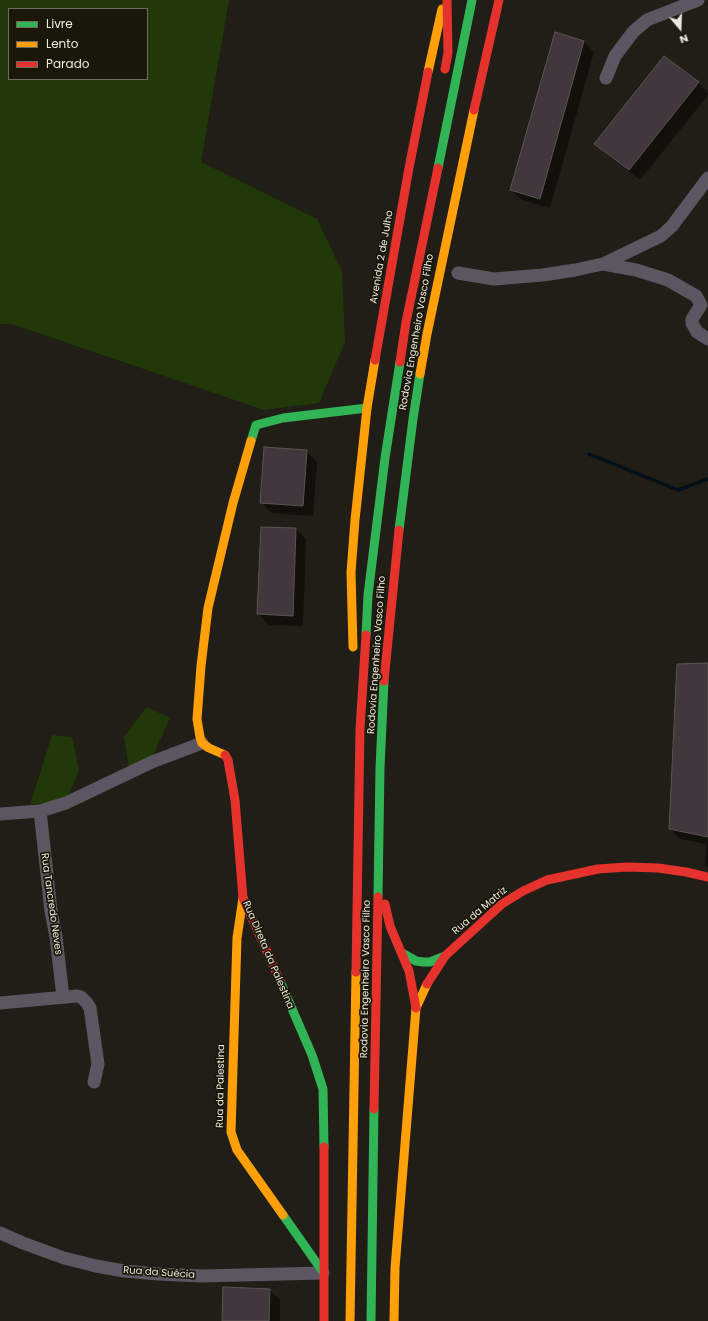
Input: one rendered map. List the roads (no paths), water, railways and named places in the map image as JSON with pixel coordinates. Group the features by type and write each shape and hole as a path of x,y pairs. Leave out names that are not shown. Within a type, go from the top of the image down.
{"main road":[{"name":"Avenida 2 de Julho","path":"353,654 351,572 367,408 410,160 444,0"},
{"path":"444,76 448,53 448,0"},
{"name":"Rodovia Engenheiro Vasco Filho","path":"350,1321 360,729 368,595 385,458 406,322 472,0"},
{"name":"Rodovia Engenheiro Vasco Filho","path":"371,1321 380,791 384,685 396,554 413,419 426,334 462,163 499,0"},
{"path":"422,199 422,242"},
{"path":"202,743 197,719 200,666 208,608 233,503 256,425 282,418 367,408"},
{"path":"355,669 360,729"},
{"name":"Rua Direta da Palestina","path":"202,743 225,755 228,760 235,800 243,898 312,1055 323,1090 324,1321"},
{"path":"380,791 385,815 385,900 390,926 410,976 416,1008 395,1268 394,1321"},
{"name":"Rua da Matriz","path":"416,1008 428,982 445,956 502,904 523,891 547,880 598,869 627,867 658,868 708,877"},
{"name":"Rua da Palestina","path":"243,898 237,938 231,1132 237,1150 323,1272"},
{"path":"402,953 416,961 423,962 430,962 445,956"}],"street":[{"path":"606,78 615,56 633,32 647,20 698,0"},
{"path":"458,273 494,279 543,275 602,264 661,236 672,226 708,178"},
{"path":"602,264 636,270 668,280 696,296 704,305 692,319 692,323 697,332 708,339"},
{"path":"0,814 40,811 66,803 152,762 202,743"},
{"name":"Rua Tancredo Neves","path":"40,811 63,997"},
{"path":"0,1004 63,997 81,997 90,1008 98,1064 94,1082"},
{"name":"Rua da Suécia","path":"0,1233 64,1258 124,1271 201,1276 323,1272"}],"waterway":[{"path":"589,454 678,490 708,479"}]}
